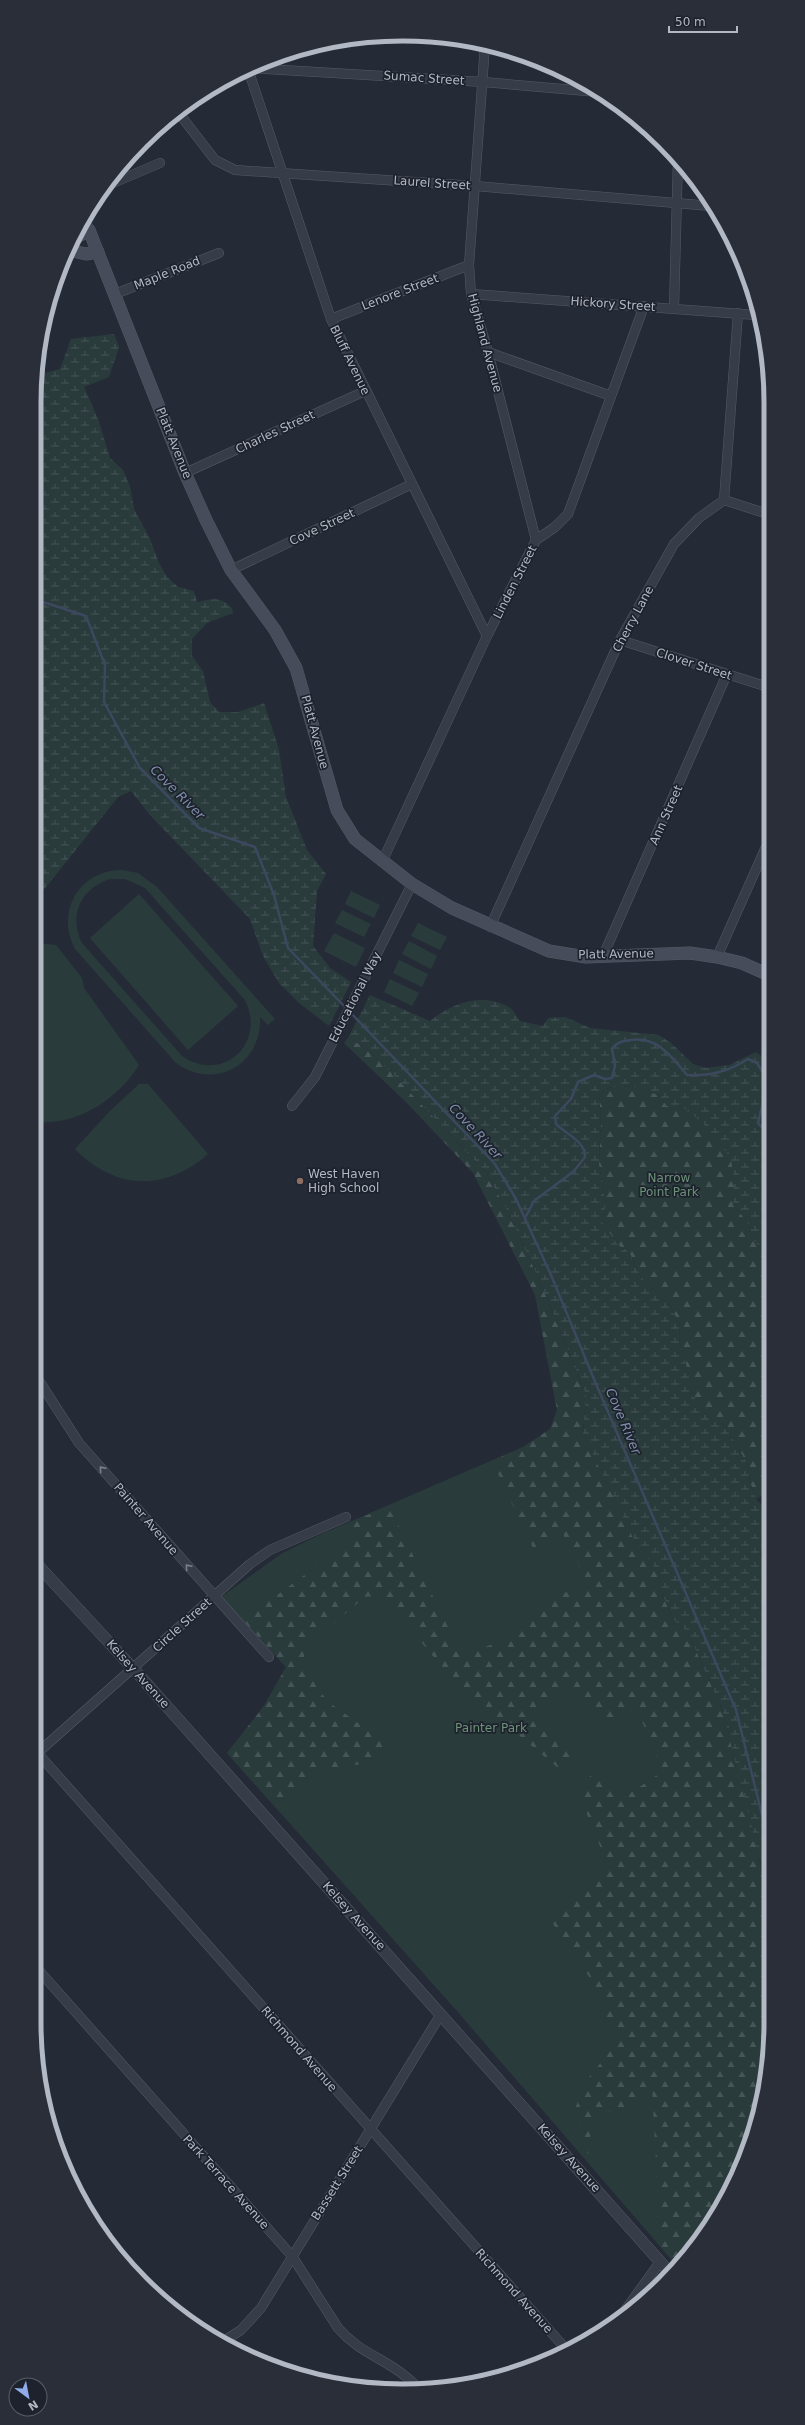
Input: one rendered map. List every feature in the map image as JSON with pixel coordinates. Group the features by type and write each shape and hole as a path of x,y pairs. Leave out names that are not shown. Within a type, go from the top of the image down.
{"main road":[{"name":"Platt Avenue","path":"87,225 185,473 232,570 275,630 294,664 302,684 337,810 355,840 412,884 452,908 490,927 549,951 586,957 683,953 717,956 742,963 764,973"},
{"path":"74,251 86,254 98,252"}],"street":[{"name":"Highland Avenue","path":"485,51 469,265 471,294 488,352 536,540"},
{"name":"Sumac Street","path":"264,69 483,82 586,91"},
{"name":"Bluff Avenue","path":"250,75 331,319 365,391 487,636"},
{"name":"Laurel Street","path":"181,116 215,160 235,170 475,186 705,206"},
{"path":"116,182 160,164"},
{"path":"674,308 678,169"},
{"name":"Maple Road","path":"115,294 219,253"},
{"name":"Lenore Street","path":"331,319 469,265"},
{"name":"Hickory Street","path":"471,294 753,315"},
{"name":"Linden Street","path":"382,862 487,636 536,540 555,527 568,514 644,306"},
{"path":"738,314 724,500 764,513"},
{"path":"488,352 611,396"},
{"name":"Charles Street","path":"185,473 365,391"},
{"name":"Cove Street","path":"232,570 412,484"},
{"name":"Cherry Lane","path":"490,927 620,640 674,544 699,518 724,500"},
{"name":"Clover Street","path":"620,640 764,686"},
{"name":"Ann Street","path":"603,956 727,674"},
{"path":"717,956 764,851"},
{"name":"Educational Way","path":"292,1106 315,1077 412,884"},
{"name":"Painter Avenue","path":"41,1384 79,1443 269,1657"},
{"name":"Circle Street","path":"41,1748 134,1669 250,1564 270,1550 346,1517"},
{"name":"Kelsey Avenue","path":"41,1569 134,1669 666,2269"},
{"name":"Richmond Avenue","path":"41,1760 563,2346"},
{"name":"Park Terrace Avenue","path":"41,1973 292,2256 338,2328 347,2339 358,2348 397,2370 413,2384"},
{"name":"Bassett Street","path":"227,2339 241,2330 261,2308 441,2014"},
{"path":"630,2303 660,2262"}],"green space":[{"path":"114,334 119,347 109,377 84,387 98,419 110,458 123,470 130,486 134,509 150,539 159,563 167,577 178,587 194,591 197,602 216,599 228,604 232,608 233,613 207,623 192,639 192,656 203,671 210,702 219,712 238,712 264,703 279,750 286,797 307,850 326,874 317,891 313,946 330,968 351,982 329,1026 299,1003 279,983 263,956 250,919 150,815 131,791 118,797 41,893 42,379 42,374 60,369 71,339"},
{"path":"122,870 138,873 157,887 275,1019 268,1025 260,1017 259,1034 253,1048 245,1060 233,1068 220,1073 206,1074 191,1071 176,1063 75,949 70,935 68,921 70,907 75,895 83,885 94,877 107,872","holes":["110,879 125,879 145,888 245,1000 250,1016 250,1031 245,1044 237,1055 225,1062 212,1065 197,1063 182,1056 82,943 76,923 77,913 85,896 91,889 100,883"]},
{"path":"351,891 380,905 374,918 345,904"},
{"path":"139,894 238,1006 188,1050 90,938"},
{"path":"342,910 371,924 364,937 335,923"},
{"path":"418,923 447,937 440,950 411,936"},
{"path":"334,933 365,948 356,967 324,951"},
{"path":"409,941 437,956 431,969 402,954"},
{"path":"41,943 56,945 82,978 84,988 139,1065 130,1078 119,1089 94,1108 65,1120 41,1122"},
{"path":"399,960 428,974 422,987 393,973"},
{"path":"390,979 419,993 412,1006 384,992"},
{"path":"370,995 430,1021 448,1009 458,1005 478,1000 488,1000 509,1007 520,1021 543,1026 548,1018 565,1017 590,1028 659,1035 671,1043 693,1064 706,1068 729,1065 756,1052 764,1059 764,1254 754,1240 747,1221 733,1205 734,1183 731,1158 702,1122 681,1106 667,1106 659,1095 632,1086 611,1087 604,1090 599,1099 601,1117 599,1165 606,1204 602,1222 618,1245 629,1252 641,1277 672,1309 680,1326 679,1339 691,1383 691,1392 711,1421 724,1424 748,1465 750,1482 756,1499 764,1508 764,1550 761,1553 764,1571 764,1877 723,1712 688,1632 674,1620 662,1594 660,1575 632,1536 583,1434 586,1394 539,1279 505,1206 485,1171 381,1062 364,1047 348,1038"},
{"path":"348,1038 364,1047 381,1062 485,1171 505,1206 539,1279 586,1394 583,1434 632,1535 660,1575 662,1595 674,1620 688,1632 723,1712 753,1827 764,1880 764,2022 761,2070 752,2116 745,2139 727,2182 703,2223 673,2262 657,2243 657,2180 652,2088 637,2089 633,2111 593,2113 588,2155 575,2109 585,2082 616,2044 594,1984 551,1921 607,1863 577,1790 591,1775 626,1796 663,1771 637,1709 605,1725 567,1682 534,1716 574,1756 563,1772 500,1720 440,1664 388,1603 378,1598 365,1597 306,1646 303,1661 321,1693 330,1703 390,1746 380,1761 318,1771 276,1808 227,1753 264,1706 286,1667 243,1620 356,1537 350,1522 389,1506 462,1656 508,1638 553,1597 589,1584 563,1534 533,1548 492,1461 523,1447 550,1429 557,1410 535,1295 473,1173 408,1104 344,1043"},
{"path":"139,1084 148,1084 208,1154 192,1166 175,1175 158,1180 140,1181 123,1179 107,1172 90,1163 75,1149 109,1112"},
{"name":"Narrow Point Park","path":"633,1086 659,1095 667,1106 680,1106 709,1129 729,1152 732,1158 734,1169 733,1205 747,1221 754,1240 764,1254 764,1494 756,1499 750,1482 748,1465 724,1424 711,1421 691,1392 691,1383 679,1339 680,1326 672,1309 641,1277 629,1252 618,1245 602,1222 606,1204 599,1165 601,1117 599,1099 604,1090 611,1087"},
{"name":"Painter Park","path":"523,1447 632,1536 660,1575 662,1595 764,1885 763,2046 761,2070 752,2116 736,2161 716,2203 689,2243 673,2262 457,2011 227,1753 264,1706 286,1667 221,1597 281,1554 317,1536"}],"waterway":[{"name":"Cove River","path":"41,601 86,616 105,665 104,702 140,768 199,828 255,847 274,895 288,948 346,1008"},
{"name":"Cove River","path":"350,1012 495,1164 516,1199 551,1275 596,1384 736,1710 764,1823"},
{"path":"525,1218 534,1201 574,1171 585,1157 584,1151 579,1142 556,1124 555,1116 571,1099 578,1082 594,1075 605,1079 612,1078 615,1066 612,1049 618,1043 631,1040 640,1040 656,1044 663,1049 687,1075 703,1075 719,1072 748,1059 757,1063 764,1074"},
{"path":"764,1100 758,1123 764,1130"}],"place":[{"name":"West Haven High School","path":"300,1181"}]}
